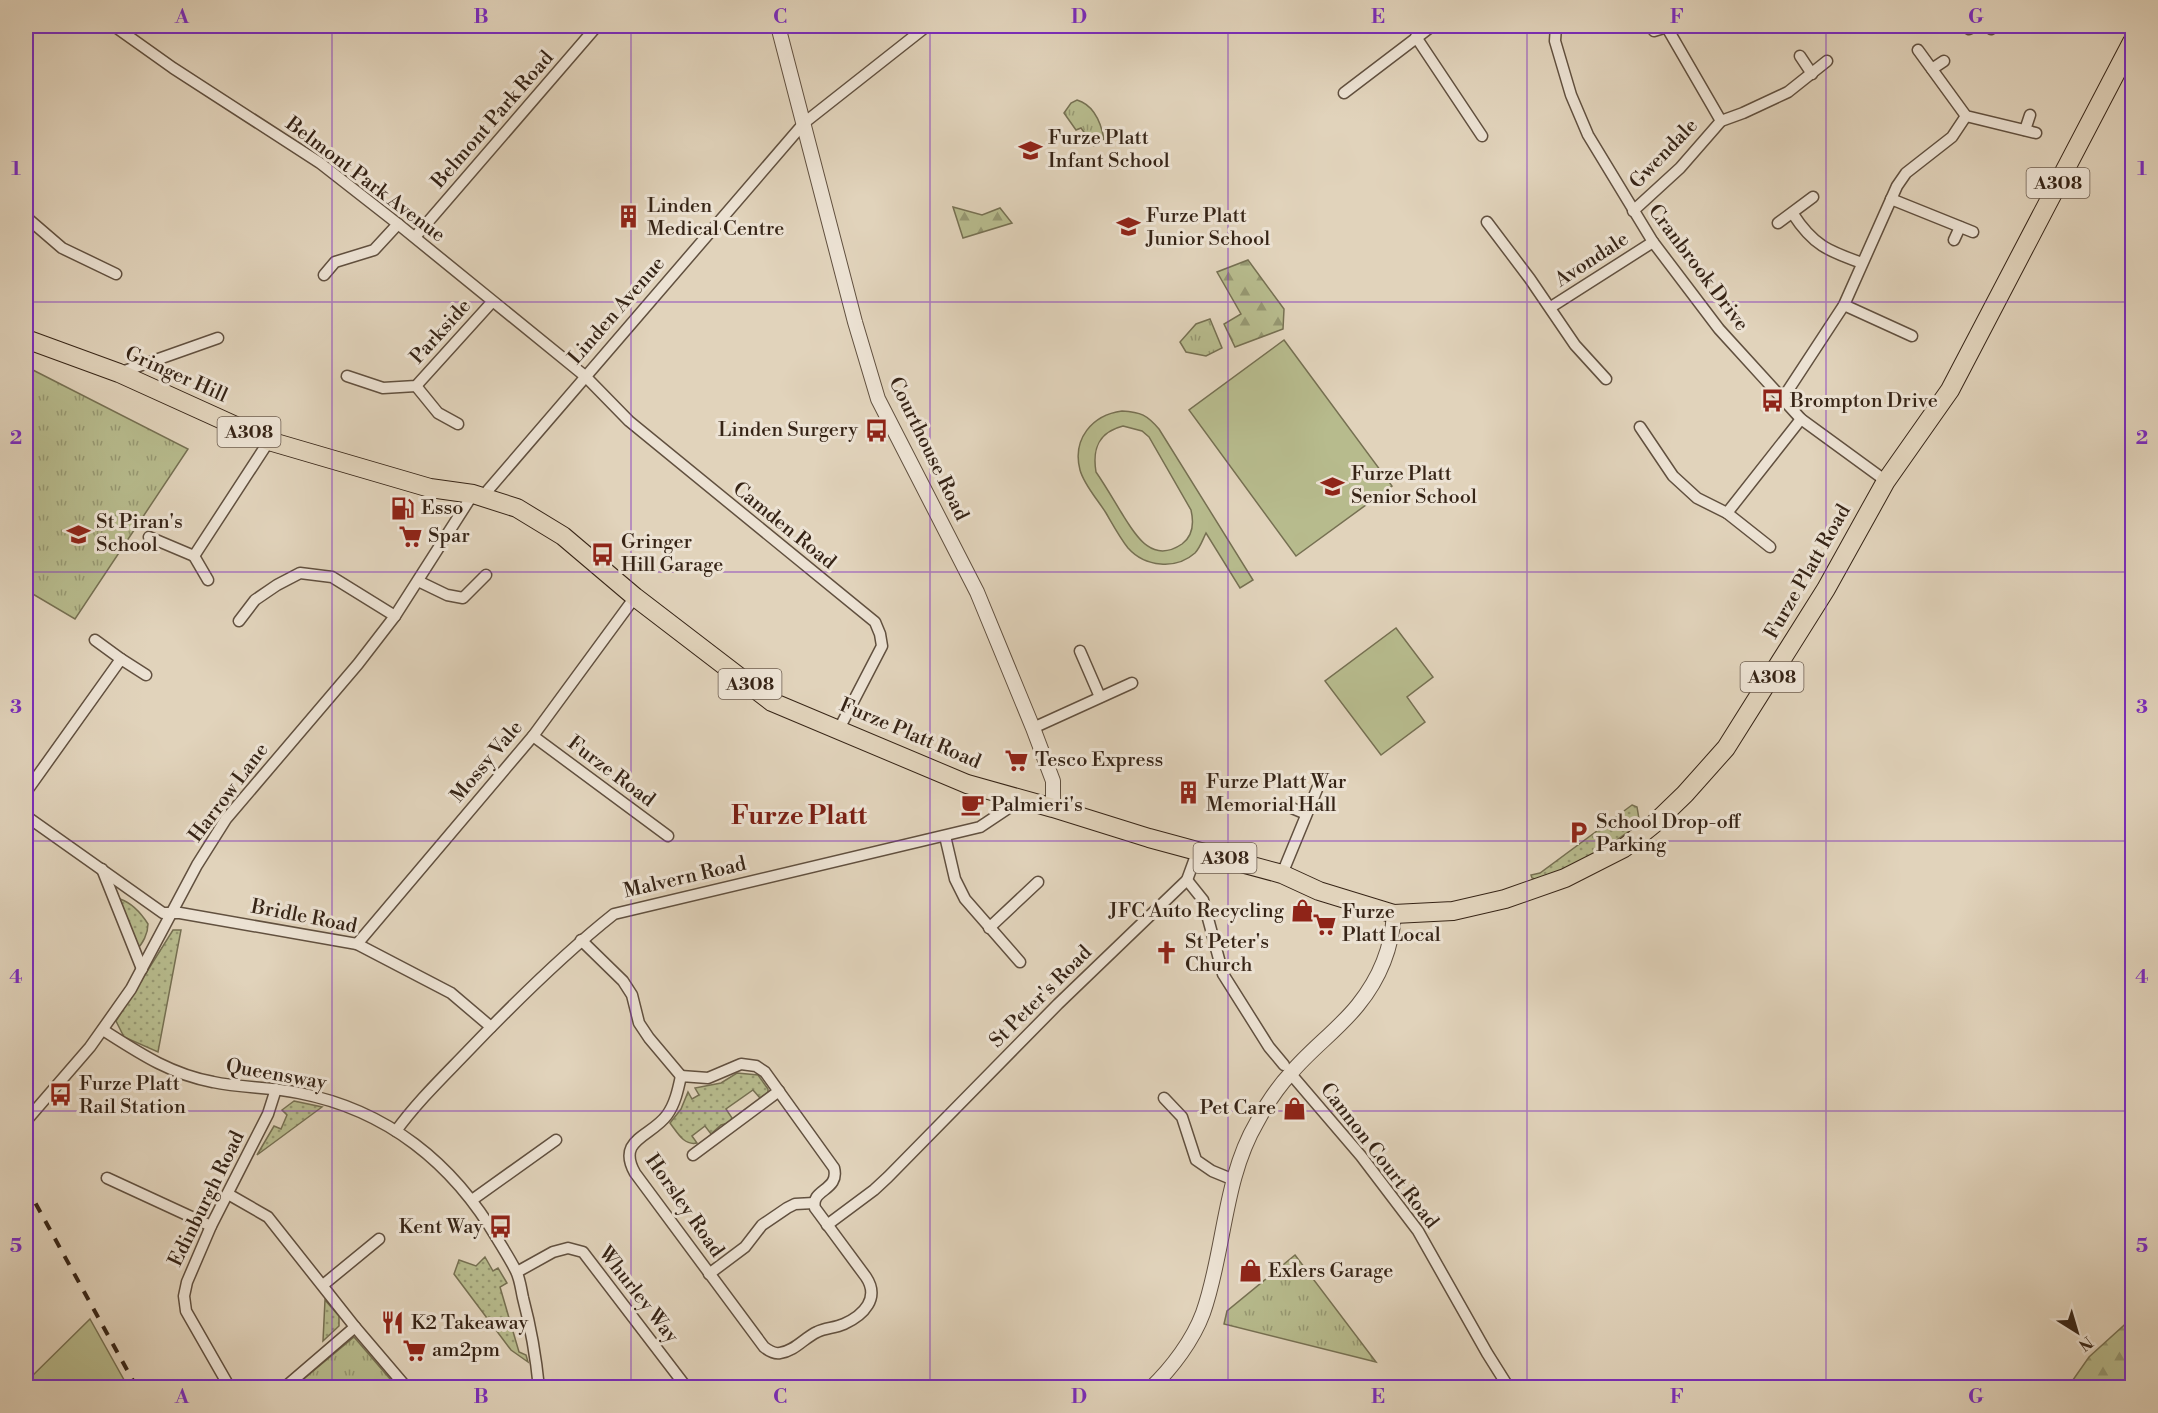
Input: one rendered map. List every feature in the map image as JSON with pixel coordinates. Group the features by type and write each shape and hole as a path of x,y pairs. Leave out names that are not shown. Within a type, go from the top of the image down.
{"main road":[{"name":"Furze Platt Road","path":"478,495 517,508 563,536 635,597 772,702 967,784 1149,838 1282,874 1319,891 1394,914 1454,911 1524,893 1565,878 1624,848 1655,823 1685,794 1726,748 1826,589 1886,481 1950,390 2133,42"},
{"name":"Gringer Hill","path":"26,339 119,373 269,441 430,488 478,495"}],"street":[{"name":"Belmont Park Avenue","path":"114,26 173,68 320,163 416,237 492,302 585,376"},
{"name":"Belmont Park Road","path":"416,237 597,26"},
{"name":"Courthouse Road","path":"778,26 855,322 878,399 976,592 1053,781 1053,808"},
{"name":"Linden Avenue","path":"478,495 585,376 804,123 927,26"},
{"path":"1344,93 1432,26"},
{"name":"Cranbrook Drive","path":"1556,26 1555,41 1571,95 1588,135 1653,242 1707,315 1801,419 1886,481"},
{"name":"Gwendale","path":"1654,32 1667,26 1720,121"},
{"path":"1416,37 1482,136"},
{"path":"1918,50 1966,116 2036,133"},
{"path":"1800,56 1812,74"},
{"name":"Gwendale","path":"1633,211 1680,168 1720,121 1788,92 1827,61"},
{"path":"1932,69 1944,61"},
{"path":"2025,130 2030,115"},
{"path":"1783,398 1844,305 1891,200 1906,173 1952,137 1966,116"},
{"path":"1778,223 1813,197"},
{"path":"1891,200 1973,231"},
{"path":"1793,214 1805,233 1829,251 1862,263"},
{"path":"26,217 62,248 103,273 116,274"},
{"name":"Avondale","path":"1487,222 1551,307 1575,345 1606,379"},
{"path":"324,275 335,262 374,250 398,224"},
{"path":"1954,240 1960,228"},
{"name":"Avondale","path":"1551,307 1653,242"},
{"name":"Parkside","path":"347,376 383,388 416,386 492,302"},
{"path":"1844,305 1912,336"},
{"path":"1892,327 1899,316"},
{"path":"119,373 218,338"},
{"name":"Camden Road","path":"585,376 629,421 874,622 880,634 882,646 839,729"},
{"name":"Parkside","path":"416,386 438,413 458,424"},
{"path":"1727,513 1801,419"},
{"path":"1640,427 1673,476 1697,498 1727,513 1770,547"},
{"path":"194,556 269,441"},
{"name":"Harrow Lane","path":"26,1121 103,1030 131,989 198,865 226,819 358,664 395,616 478,495"},
{"path":"149,537 194,556 208,580"},
{"path":"239,621 255,600 300,573 332,577 395,616"},
{"path":"418,581 447,595 463,598 486,575"},
{"name":"Mossy Vale","path":"357,944 533,736 635,597"},
{"path":"95,640 146,675"},
{"path":"1080,651 1100,697"},
{"path":"26,792 121,659"},
{"path":"1033,728 1132,682"},
{"name":"Furze Road","path":"533,736 668,836"},
{"path":"1282,874 1322,777"},
{"name":"Malvern Road","path":"396,1131 409,1113 491,1027 581,939 614,914 980,827 1022,799"},
{"path":"1287,806 1306,814"},
{"name":"Bridle Road","path":"26,816 164,913 180,913 357,944 451,993 491,1027"},
{"path":"945,836 955,879 965,899 1020,962"},
{"name":"St Peter's Road","path":"827,1225 874,1190 1058,1004 1187,880 1198,850"},
{"path":"102,869 142,969"},
{"name":"Cannon Court Road","path":"1187,880 1203,900 1223,974 1269,1047 1361,1156 1418,1231 1509,1388"},
{"path":"989,928 1038,882"},
{"path":"1158,1386 1190,1338 1202,1315 1215,1270 1239,1159 1257,1122 1287,1069 1358,1005 1382,966 1393,934 1394,914"},
{"path":"581,939 623,981 632,995 639,1023 681,1076 708,1078 741,1064 756,1066 765,1072 836,1172 834,1182 816,1197 814,1203 827,1225"},
{"name":"Queensway","path":"103,1030 159,1066 212,1082 301,1093 365,1113 396,1131 445,1168 483,1214 517,1272 533,1335 539,1388"},
{"name":"Horsley Road","path":"681,1076 675,1100 668,1113 632,1144 629,1160 635,1173 709,1274 764,1347 773,1353 785,1352 818,1331 843,1325 863,1311 871,1300 871,1284 827,1225"},
{"name":"Edinburgh Road","path":"230,1388 186,1311 184,1296 187,1282 211,1226 268,1114 276,1089"},
{"path":"693,1155 779,1091"},
{"path":"1164,1098 1182,1117 1196,1160 1212,1171 1234,1180"},
{"path":"472,1200 556,1140"},
{"path":"107,1178 211,1226"},
{"path":"228,1194 268,1217 406,1388"},
{"path":"709,1274 746,1247 762,1225 787,1208 795,1204 814,1203"},
{"path":"323,1285 379,1239"},
{"name":"Whurley Way","path":"517,1272 554,1252 568,1248 583,1252 687,1388"},
{"path":"284,1388 355,1327"}],"green space":[{"path":"1077,100 1092,110 1101,127 1104,139 1094,146 1081,128 1076,130 1064,113 1071,103"},
{"path":"953,207 982,215 1000,208 1012,223 963,238"},
{"path":"1248,260 1284,309 1283,329 1235,347 1224,324 1241,314 1217,272"},
{"path":"1210,319 1222,348 1206,356 1186,352 1180,342 1196,324"},
{"path":"1284,340 1392,486 1296,556 1189,410"},
{"name":"St Piran's School","path":"27,367 188,449 75,619 26,590"},
{"path":"1122,411 1139,413 1151,420 1159,429 1253,580 1240,588 1206,533 1195,553 1170,564 1143,559 1128,548 1085,481 1078,459 1079,448 1087,430 1093,423 1111,413","holes":["1123,426 1142,431 1149,437 1191,510 1190,533 1186,541 1171,550 1153,549 1138,537 1096,472 1096,448 1108,432"]},
{"path":"1396,628 1433,677 1407,697 1425,722 1381,755 1325,681"},
{"path":"1632,805 1637,807 1639,819 1635,827 1598,853 1542,881 1532,878 1531,875 1540,873"},
{"path":"120,899 136,909 148,924 145,938 136,950 117,902"},
{"path":"173,930 181,930 158,1052 124,1037 116,1021"},
{"path":"737,1073 758,1075 768,1089 768,1093 760,1098 753,1090 726,1109 732,1118 729,1123 721,1125 711,1134 705,1126 692,1136 697,1143 688,1142 678,1134 670,1123 681,1109 688,1092 692,1099 699,1095 695,1088 721,1083"},
{"path":"294,1101 322,1107 257,1155 274,1126 281,1129 287,1115 282,1110"},
{"path":"1295,1255 1376,1362 1224,1324 1227,1311"},
{"path":"485,1257 493,1271 498,1268 507,1283 500,1287 519,1352 526,1355 528,1362 511,1350 454,1274 459,1260 476,1266"},
{"path":"325,1300 339,1316 339,1326 323,1341"},
{"path":"2132,1318 2132,1387 2068,1387 2089,1357"},
{"path":"90,1319 128,1387 26,1387 26,1382"},
{"path":"354,1337 397,1387 294,1387"}],"railway":[{"path":"26,1186 137,1388"}],"place":[{"name":"Furze Platt Infant School","path":"1030,150"},
{"name":"Linden Medical Centre","path":"629,217"},
{"name":"Furze Platt Junior School","path":"1128,227"},
{"name":"Brompton Drive","path":"1772,401"},
{"name":"Linden Surgery","path":"876,430"},
{"name":"Furze Platt Senior School","path":"1333,486"},
{"name":"Esso","path":"403,508"},
{"name":"St Piran's School","path":"78,534"},
{"name":"Spar","path":"410,536"},
{"name":"Gringer Hill Garage","path":"603,554"},
{"name":"Tesco Express","path":"1017,760"},
{"name":"Furze Platt War Memorial Hall","path":"1188,793"},
{"name":"Palmieri's","path":"973,805"},
{"name":"School Drop-off Parking","path":"1578,833"},
{"name":"JFC Auto Recycling","path":"1302,911"},
{"name":"Furze Platt Local","path":"1324,924"},
{"name":"St Peter's Church","path":"1167,953"},
{"name":"Furze Platt Rail Station","path":"61,1095"},
{"name":"Pet Care","path":"1294,1108"},
{"name":"Kent Way","path":"501,1227"},
{"name":"Exlers Garage","path":"1250,1271"},
{"name":"K2 Takeaway","path":"393,1323"},
{"name":"am2pm","path":"414,1350"}],"district":[{"name":"Furze Platt","path":"799,816"}]}
